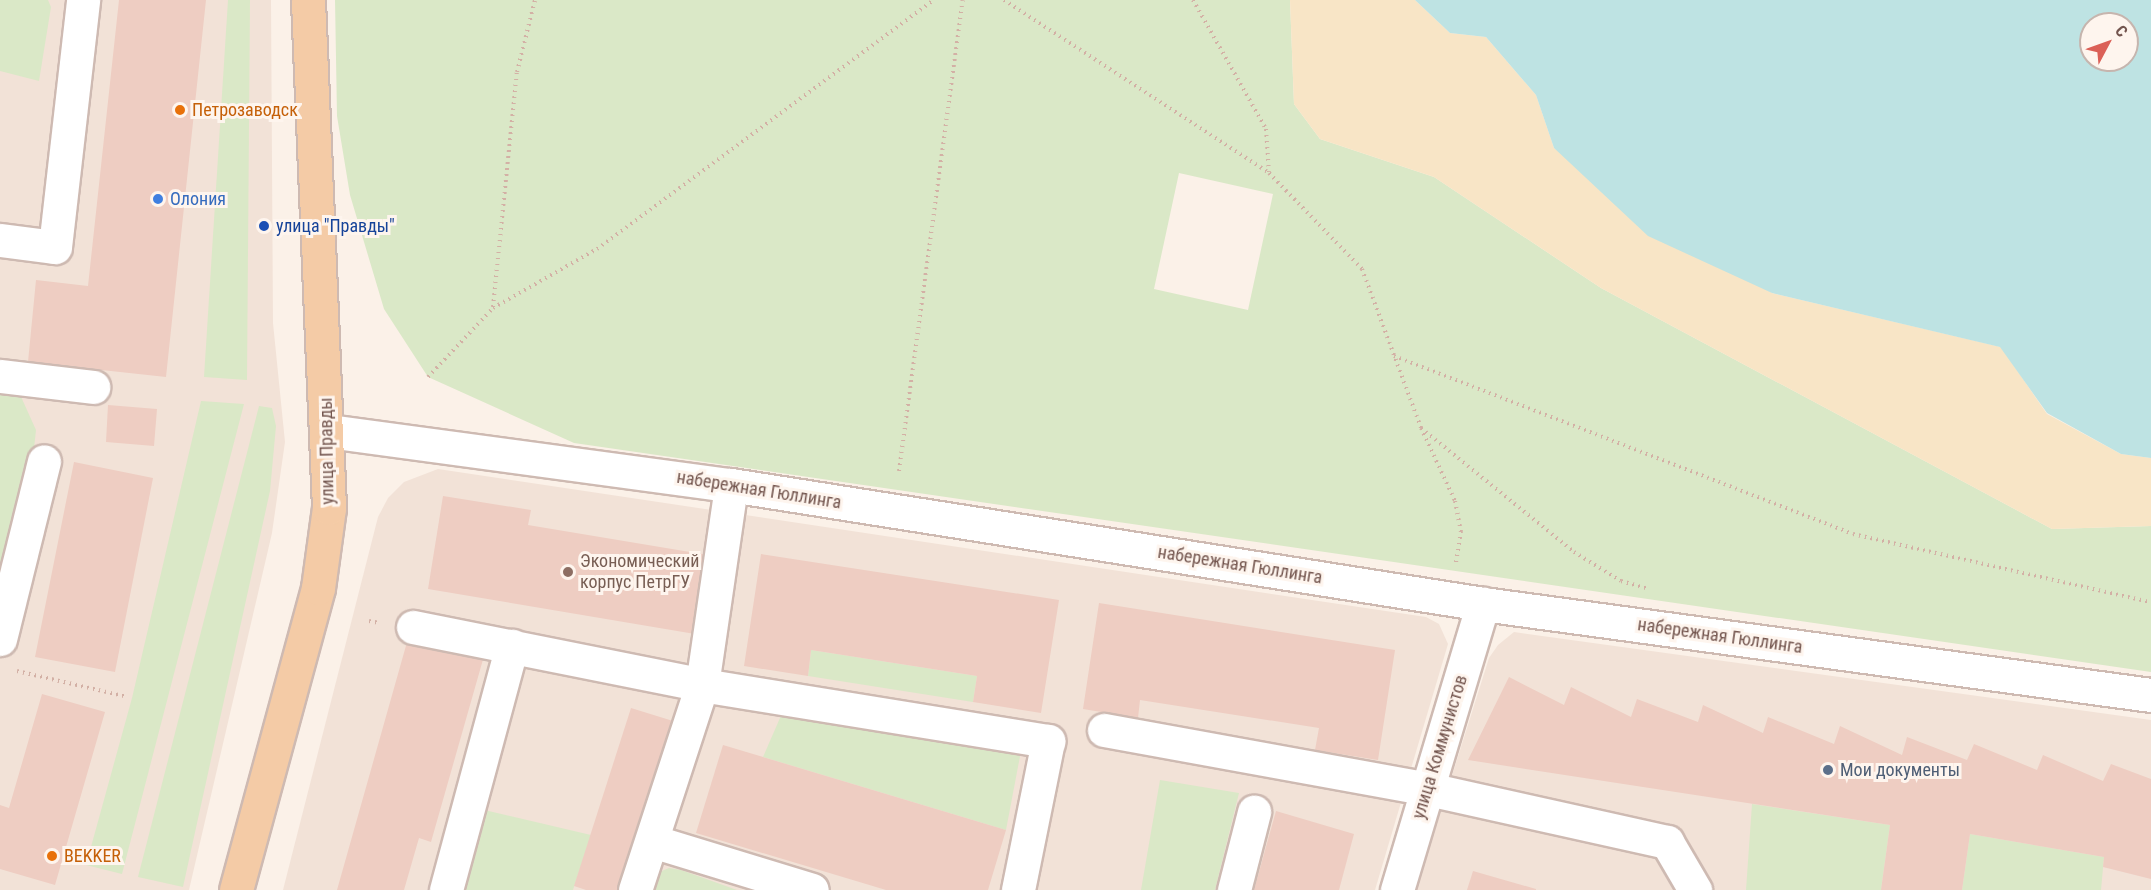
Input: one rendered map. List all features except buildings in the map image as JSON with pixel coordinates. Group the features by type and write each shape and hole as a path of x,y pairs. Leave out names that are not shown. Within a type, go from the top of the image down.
{"main road":[{"name":"улица Правды","path":"236,890 318,588 329,508 329,431 308,0"}],"street":[{"path":"0,240 55,247 83,0"},
{"path":"0,376 93,387"},
{"name":"набережная Гюллинга","path":"329,431 731,485 1483,604 2151,695"},
{"path":"0,639 44,461"},
{"path":"635,890 702,685 731,485"},
{"name":"улица Коммунистов","path":"1397,890 1483,604"},
{"path":"413,627 702,685 1048,741 1018,890"},
{"path":"446,890 512,646"},
{"path":"1104,730 1428,789 1667,842 1695,890"},
{"path":"1234,890 1254,812"},
{"path":"651,841 812,890"}],"path":[{"path":"493,308 518,72 535,0"},
{"path":"428,377 493,308 597,249 934,0"},
{"path":"899,471 963,0"},
{"path":"1004,0 1269,173 1362,269 1421,428 1455,501 1461,531 1455,571"},
{"path":"1193,0 1266,129 1269,173"},
{"path":"1394,356 1852,534 2151,602"},
{"path":"1421,428 1574,552 1621,581 1654,590"},
{"path":"11,669 124,696"}],"shaded area":[{"path":"0,0 271,0 273,323 285,442 272,533 189,890 0,890"},
{"path":"438,469 1426,617 1439,624 1448,644 1375,890 283,890 378,517 388,498 404,482"},
{"path":"1514,632 2151,720 2151,890 1416,890 1489,658 1498,645"}],"green space":[{"path":"0,0 48,0 51,7 39,81 0,71"},
{"path":"228,0 250,0 247,380 204,377"},
{"path":"335,0 1290,0 1294,104 1320,139 1434,177 1601,288 2052,529 2151,526 2151,672 574,443 428,377 384,309 350,195 337,116","holes":["1179,173 1273,194 1248,310 1154,289"]},
{"path":"0,387 18,390 36,430 31,476 0,599"},
{"path":"201,401 244,404 122,874 86,865 132,698"},
{"path":"259,406 272,408 276,426 270,491 183,887 138,877"},
{"path":"811,650 977,676 973,702 808,676"},
{"path":"783,711 1021,751 1006,830 763,757"},
{"path":"1160,780 1239,793 1215,890 1141,890"},
{"path":"1752,804 1890,825 1881,890 1746,890"},
{"path":"480,809 591,835 573,890 459,890"},
{"path":"1970,834 2104,857 2101,890 1962,890"},
{"path":"669,868 737,890 648,890 657,873"}],"sand":[{"path":"1290,0 1415,0 1450,33 1486,37 1536,95 1554,148 1772,293 2001,347 2047,414 2121,454 2151,458 2151,526 2052,529 1601,288 1434,177 1320,139 1294,104"}],"water":[{"path":"1415,0 2151,0 2151,458 2121,454 2047,413 2000,347 1772,293 1648,236 1554,148 1536,95 1486,37 1450,33"}],"place":[{"name":"Петрозаводск","path":"180,110"},
{"name":"Олония","path":"158,199"},
{"name":"улица \"Правды\"","path":"264,226"},
{"name":"Экономический корпус ПетрГУ","path":"568,572"},
{"name":"Мои документы","path":"1828,770"},
{"name":"BEKKER","path":"52,856"}]}
